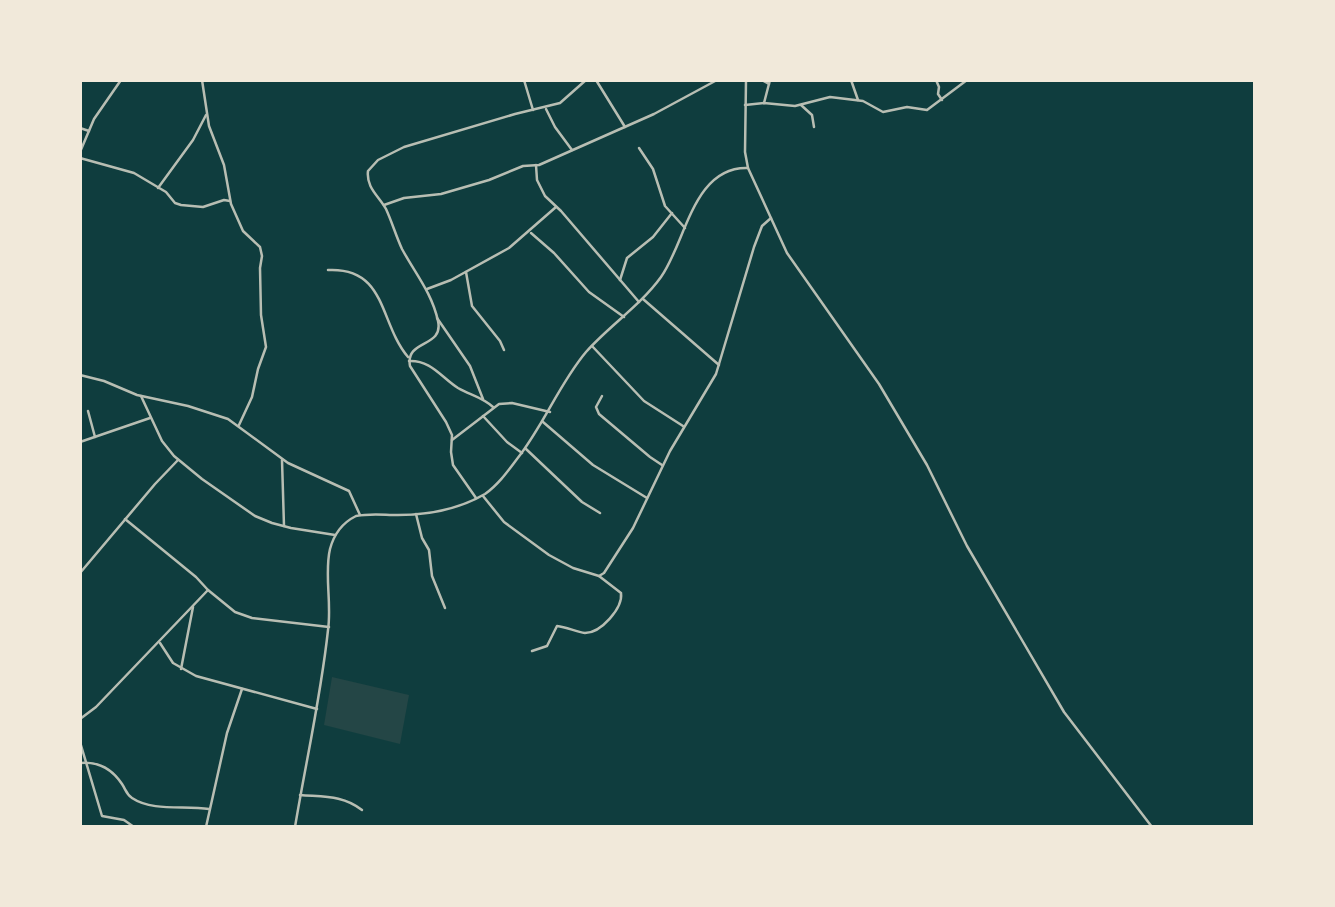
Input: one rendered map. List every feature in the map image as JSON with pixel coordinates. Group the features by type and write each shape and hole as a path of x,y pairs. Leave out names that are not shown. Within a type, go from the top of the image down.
{"street":[{"path":"80,152 96,114 121,80"},
{"path":"202,80 206,114 224,165 230,201 239,225 262,252 261,315 267,341 252,397 239,425"},
{"path":"524,80 533,110"},
{"path":"409,360 412,351 437,333 437,318 428,289 401,247 384,205 372,190 367,177 372,164 395,151 428,139 546,108 567,99 586,80"},
{"path":"596,80 625,127"},
{"path":"384,205 404,198 441,194 489,180 515,168 536,165 654,114 717,80"},
{"path":"746,80 745,152 748,168 799,273 866,363 928,465 967,546 1064,712 1152,827"},
{"path":"762,80 770,82 764,103"},
{"path":"851,80 858,100"},
{"path":"936,80 942,100"},
{"path":"746,105 801,104 830,97 858,100 877,110 907,107 927,110 967,80"},
{"path":"801,104 812,115 814,127"},
{"path":"546,108 555,127 572,150"},
{"path":"158,188 193,140 206,114"},
{"path":"80,128 89,131"},
{"path":"639,148 653,169 664,203 685,228"},
{"path":"80,158 123,168 166,192 175,203 184,206 203,207 224,200 230,201"},
{"path":"536,165 540,187 620,280 641,301 719,365"},
{"path":"295,827 329,627 329,556 335,535 347,521 360,515 435,512 476,498 500,481 524,451 550,412 568,378 592,346 641,301 668,265 697,200 717,177 733,168 748,168"},
{"path":"428,289 443,284 509,248 556,206"},
{"path":"620,280 627,258 653,237 672,214"},
{"path":"599,576 612,564 634,528 662,465 711,385 754,247 762,226 771,218"},
{"path":"530,232 554,253 589,292 624,317"},
{"path":"328,270 348,270 369,283 414,374 446,422 452,440 453,465 476,498"},
{"path":"466,272 472,306 504,350"},
{"path":"437,318 470,366 484,398 493,407"},
{"path":"592,346 644,401 684,426"},
{"path":"409,360 429,365 459,388 484,398"},
{"path":"80,375 104,381 141,396 202,410 239,425 282,458 349,491 360,515"},
{"path":"141,396 162,441 178,460 255,516 284,526 335,535"},
{"path":"602,396 596,407 600,414 662,465"},
{"path":"452,440 493,407 512,403 550,412"},
{"path":"89,411 95,438"},
{"path":"483,415 507,442 524,451 582,502 600,513"},
{"path":"80,442 151,417"},
{"path":"543,422 593,466 647,498"},
{"path":"282,458 284,526"},
{"path":"80,573 178,460"},
{"path":"482,495 504,522 548,555 573,568 599,576 621,593 621,603 616,611 599,628 590,632 557,626 547,646 532,650"},
{"path":"416,514 422,538 429,550 432,576 444,608"},
{"path":"125,519 234,612 246,617 329,627"},
{"path":"80,719 96,707 208,590"},
{"path":"181,668 193,605"},
{"path":"160,642 173,663 196,676 317,709"},
{"path":"206,827 232,715 242,689"},
{"path":"80,742 102,816 124,820 134,827"},
{"path":"80,762 98,763 106,767 123,785 127,794 138,801 162,806 209,809"},
{"path":"300,795 337,797 362,810"}],"shaded area":[{"path":"332,677 409,695 400,744 324,725"}]}
